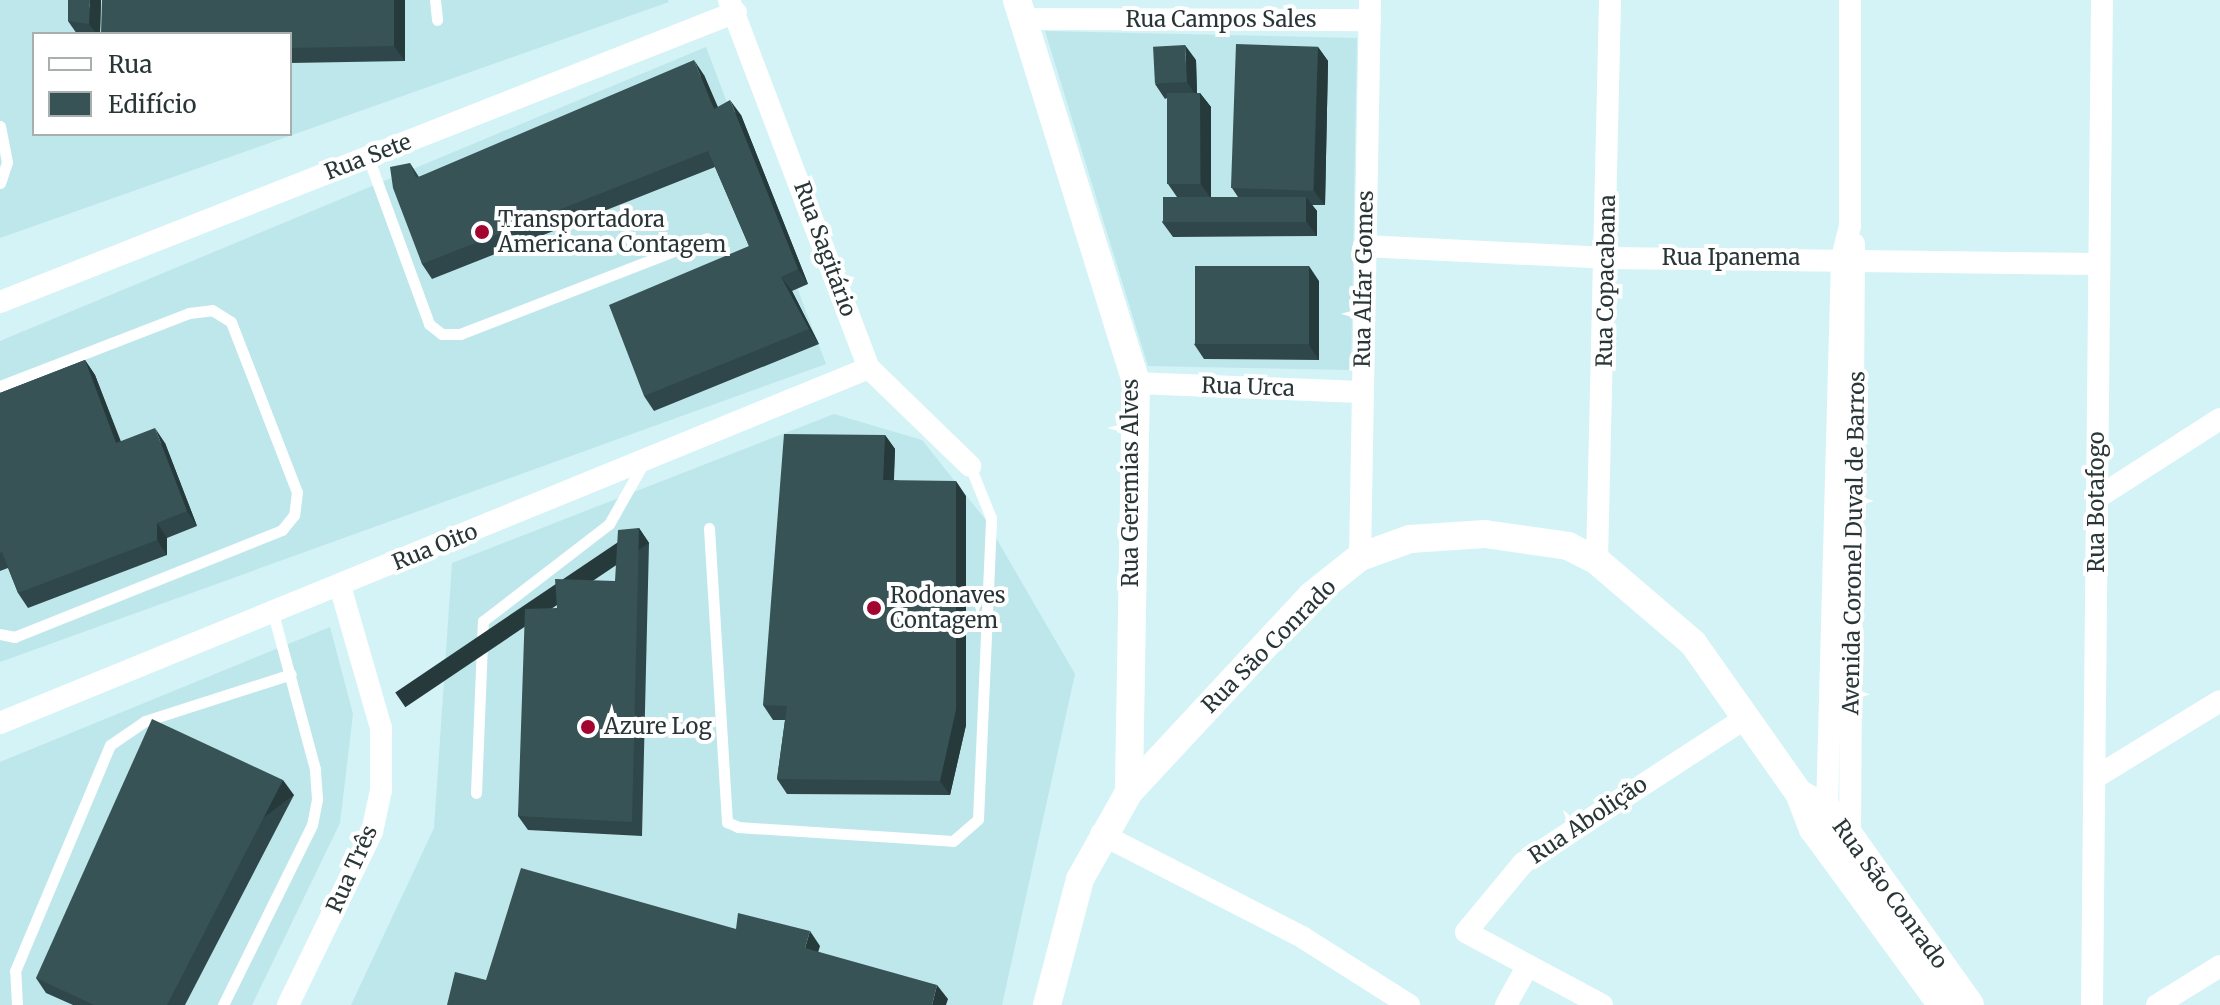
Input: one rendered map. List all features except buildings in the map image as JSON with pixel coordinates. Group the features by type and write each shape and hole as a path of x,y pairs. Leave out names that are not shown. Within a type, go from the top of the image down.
{"street":[{"name":"Rua Copacabana","path":"1597,561 1607,258 1610,0"},
{"name":"Avenida Coronel Duval de Barros","path":"1840,845 1850,258 1850,0"},
{"name":"Rua Botafogo","path":"2092,1005 2102,0"},
{"name":"Rua Sete","path":"0,302 368,157 732,6"},
{"name":"Rua Sagitário","path":"732,6 869,368 970,466"},
{"name":"Rua Campos Sales","path":"1020,9 1370,10"},
{"name":"Rua Geremias Alves","path":"1020,9 1136,383 1129,792"},
{"name":"Rua Alfar Gomes","path":"1360,557 1370,10"},
{"name":"Rua Ipanema","path":"1364,246 1607,258 1850,258 2099,264"},
{"name":"Rua Oito","path":"0,723 643,463 869,368"},
{"name":"Rua Urca","path":"1136,383 1361,392"},
{"path":"2097,498 2220,419"},
{"name":"Rua São Conrado","path":"1047,1005 1080,879 1101,834 1129,792 1311,596 1360,557 1410,539 1485,534 1568,546 1597,561 1693,643 1799,793 1970,1005"},
{"name":"Rua Três","path":"288,1005 372,832 381,790 381,728 340,586"},
{"path":"2096,777 2220,701"},
{"name":"Avenida Coronel Duval de Barros","path":"1820,819 1841,709"},
{"name":"Rua Abolição","path":"1602,1005 1466,932 1523,863 1747,717"},
{"path":"1101,834 1302,937 1409,1005"},
{"name":"Rua São Conrado","path":"1840,845 1942,1005"},
{"path":"2157,1005 2220,966"},
{"path":"1506,1005 1527,967"}],"lane":[{"path":"435,0 437,20"},
{"path":"0,126 7,162 0,183"},
{"path":"368,157 429,324 442,334 460,334 707,238"},
{"path":"0,386 189,313 212,310 231,322 297,492 294,515 282,530 15,637 0,634"},
{"path":"476,793 483,621 495,607 609,524 643,463"},
{"path":"709,528 727,822 738,827 953,841 978,819 991,518 970,466"},
{"path":"223,1005 312,825 315,769 273,613"},
{"path":"17,1005 15,971 110,745 145,721 291,674"}],"shaded area":[{"path":"0,0 669,2 292,135 292,32 32,32 32,136 289,136 0,238"},
{"path":"1045,31 1357,38 1351,370 1148,366"},
{"path":"706,47 826,364 0,662 0,341"},
{"path":"834,414 922,440 985,519 1075,674 1002,1005 351,1005 434,828 452,563"},
{"path":"330,627 353,714 340,823 252,1005 0,1005 0,762"}],"place":[{"name":"Transportadora Americana Contagem","path":"482,232"},
{"name":"Rodonaves Contagem","path":"874,608"},
{"name":"Azure Log","path":"588,727"}]}
